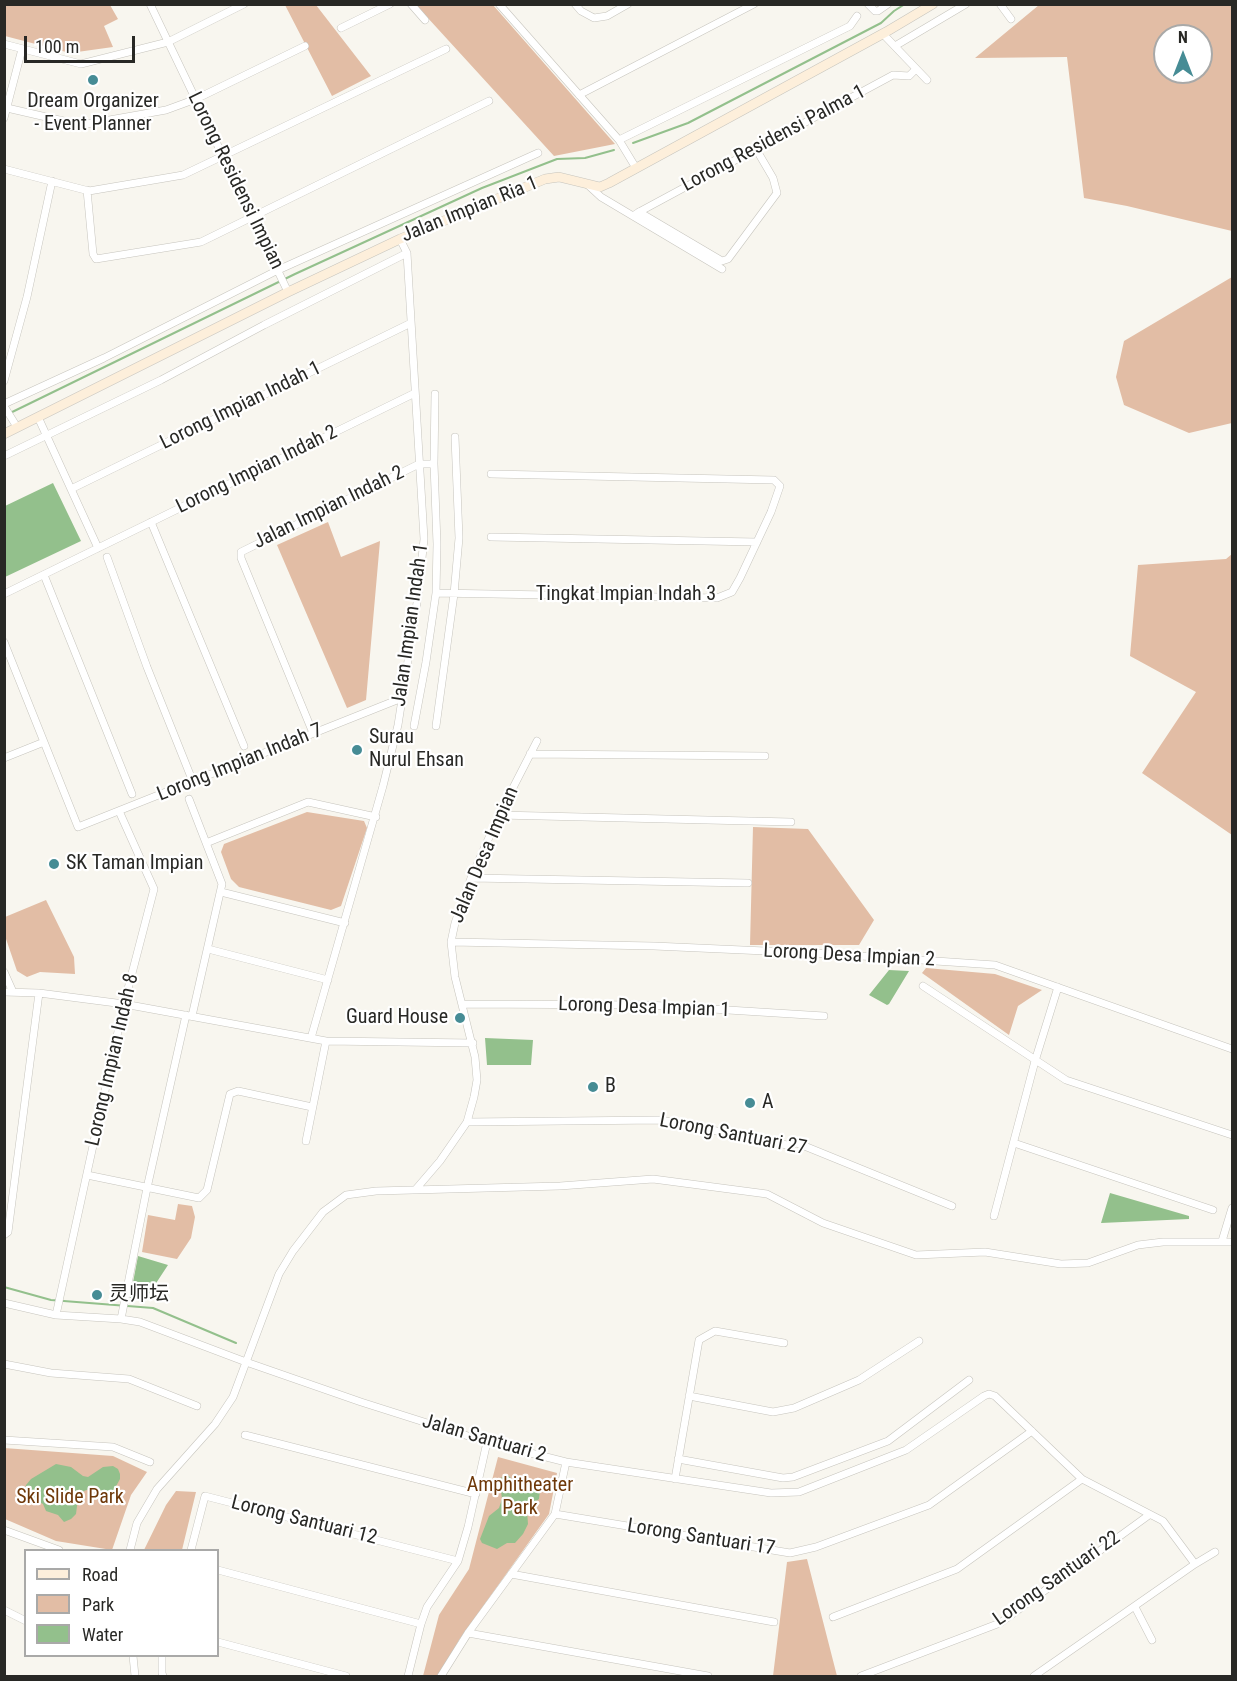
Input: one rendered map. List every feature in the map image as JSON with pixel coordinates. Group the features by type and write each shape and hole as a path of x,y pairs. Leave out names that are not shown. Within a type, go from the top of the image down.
{"street":[{"name":"Lorong Residensi Impian","path":"150,4 287,288"},
{"path":"4,44 81,64 168,42 244,4"},
{"path":"341,27 390,4"},
{"path":"411,4 425,20"},
{"path":"499,4 619,140 636,168"},
{"path":"575,4 581,11 594,18 607,16 628,4"},
{"path":"579,95 754,4"},
{"path":"868,4 875,11 888,4"},
{"name":"Jalan Impian Ria 1","path":"4,434 15,423 38,417 287,288 400,239 545,179 559,177 600,187 884,34 933,4"},
{"path":"895,46 966,4"},
{"path":"1000,4 1011,19"},
{"path":"619,140 850,26 857,16"},
{"path":"884,34 927,80"},
{"path":"7,108 81,125 166,110 196,99 305,46"},
{"path":"4,118 22,49"},
{"path":"4,169 87,190 183,175 446,49"},
{"name":"Lorong Residensi Palma 1","path":"636,214 893,75 909,76 916,69"},
{"path":"87,190 93,254 96,259 201,242 489,101"},
{"path":"588,185 601,197 722,261 728,258 777,193 773,178 756,149"},
{"path":"15,423 6,407 280,273 538,153"},
{"path":"4,381 27,297 52,181"},
{"path":"636,214 722,269"},
{"name":"Jalan Impian Indah 1","path":"311,1038 376,817 398,725 418,596 424,539 407,253 400,239"},
{"name":"Jalan Impian Ria 1","path":"4,456 161,380 407,253"},
{"name":"Lorong Impian Indah 1","path":"71,489 411,323"},
{"name":"Lorong Impian Indah 2","path":"4,594 415,393"},
{"name":"Jalan Impian Indah 1","path":"414,726 436,593 435,394"},
{"path":"38,417 98,548"},
{"name":"Jalan Impian Indah 1","path":"436,726 454,594 459,538 454,437"},
{"name":"Jalan Impian Indah 2","path":"313,734 241,558 241,552 419,464 434,464"},
{"name":"Tingkat Impian Indah 3","path":"436,593 717,598 732,592 771,512 780,486 774,480 490,474"},
{"path":"151,522 244,746"},
{"path":"491,537 757,542"},
{"path":"107,557 147,667 193,782"},
{"path":"44,575 132,794"},
{"path":"4,642 44,742 4,759"},
{"name":"Lorong Impian Indah 7","path":"44,742 78,828 402,698"},
{"name":"Jalan Desa Impian","path":"467,1122 477,1080 473,1043 455,977 451,942 455,923 471,878 499,815 537,741"},
{"path":"530,754 765,756"},
{"path":"122,1316 147,1188 221,892 222,884 189,799"},
{"path":"206,843 308,802 376,817"},
{"name":"Lorong Impian Indah 8","path":"57,1312 124,1004 154,889 119,811"},
{"path":"499,815 791,822"},
{"path":"471,878 748,883"},
{"path":"221,892 345,923"},
{"name":"Lorong Desa Impian 2","path":"451,942 654,946 832,954 995,965 1233,1048"},
{"path":"208,949 328,980"},
{"path":"4,972 13,992"},
{"path":"923,986 1066,1080 1233,1135"},
{"path":"994,1216 1035,1061 1058,987"},
{"path":"4,992 39,993 124,1004 326,1041 473,1043"},
{"path":"4,1235 8,1232 39,993"},
{"name":"Lorong Desa Impian 1","path":"463,1005 648,1005 824,1016"},
{"path":"306,1141 326,1041"},
{"path":"87,1175 199,1198 207,1190 230,1094 238,1091 312,1107"},
{"name":"Lorong Santuari 27","path":"467,1122 661,1119 786,1145 797,1143 952,1206"},
{"path":"416,1189 440,1161 467,1122"},
{"path":"1014,1143 1213,1210"},
{"path":"130,1549 137,1523 157,1489 215,1424 233,1397 279,1274 293,1251 323,1212 346,1196 376,1191 560,1186 653,1179 767,1194 823,1223 916,1255 985,1252 1061,1264 1088,1263 1138,1245 1233,1242"},
{"path":"1222,1241 1233,1208"},
{"name":"Jalan Santuari 2","path":"4,1303 57,1312 122,1316 361,1402 487,1442 566,1462 771,1493 799,1492 906,1450 989,1394 995,1396 1032,1431"},
{"path":"675,1479 699,1340 715,1331 784,1343"},
{"path":"689,1396 773,1412 794,1408 859,1380 919,1341"},
{"path":"4,1364 51,1373 129,1379 197,1406"},
{"path":"678,1459 783,1478 794,1477 888,1441 969,1380"},
{"path":"1032,1431 1082,1479 1163,1521 1195,1564"},
{"name":"Lorong Santuari 17","path":"555,1514 790,1553 816,1547 929,1505 1032,1431"},
{"path":"244,1435 476,1494"},
{"path":"4,1440 113,1447 150,1462"},
{"path":"408,1677 427,1607 458,1561 487,1442"},
{"path":"441,1677 468,1633 555,1514 566,1462"},
{"path":"833,1617 957,1569 1082,1479"},
{"name":"Lorong Santuari 12","path":"192,1549 205,1496 458,1561"},
{"name":"Lorong Santuari 22","path":"861,1677 1000,1623 1149,1515"},
{"path":"4,1530 54,1549"},
{"path":"1034,1677 1215,1552"},
{"path":"219,1570 421,1624"},
{"path":"511,1574 774,1622"},
{"path":"1135,1607 1152,1640"},
{"path":"4,1610 24,1620"},
{"path":"468,1633 708,1677"},
{"path":"219,1642 346,1677"},
{"path":"133,1657 135,1677"},
{"path":"162,1657 163,1677"}],"green space":[{"path":"5,4 110,5 118,19 104,26 113,47 70,53 5,36"},
{"path":"285,5 316,5 371,76 332,96"},
{"path":"416,5 493,5 615,144 554,156"},
{"path":"1039,5 1232,5 1232,231 1084,198 1067,57 975,58"},
{"path":"1232,277 1232,423 1189,433 1124,405 1116,377 1124,341"},
{"path":"328,522 341,557 380,541 366,700 347,708 277,545"},
{"path":"1232,554 1232,835 1142,773 1196,692 1130,656 1138,565 1226,559"},
{"path":"307,812 364,821 367,828 341,906 331,910 239,887 231,879 221,852 224,844"},
{"path":"753,827 808,829 874,920 859,945 750,945"},
{"path":"46,900 74,957 75,974 40,972 27,977 17,971 5,936 5,917"},
{"path":"926,968 995,974 1042,990 1018,1006 1009,1035 922,973"},
{"path":"178,1204 192,1206 195,1217 191,1238 177,1259 142,1252 148,1215 175,1220"},
{"name":"Ski Slide Park","path":"4,1448 113,1456 147,1472 131,1495 112,1549 56,1541 5,1519"},
{"name":"Amphitheater Park","path":"498,1457 557,1473 549,1514 459,1640 440,1676 423,1676 439,1615 469,1569"},
{"path":"176,1491 196,1492 182,1549 144,1549 166,1505"},
{"path":"807,1559 837,1676 773,1676 787,1562"}],"water":[{"path":"53,483 81,541 5,577 5,506"},
{"path":"889,970 909,971 887,1005 869,995"},
{"path":"485,1038 533,1040 531,1065 487,1065"},
{"path":"1110,1193 1189,1216 1189,1219 1101,1223"},
{"path":"138,1256 168,1265 145,1300 130,1298"},
{"path":"56,1464 71,1467 88,1477 103,1467 113,1466 120,1474 114,1496 107,1498 97,1486 84,1491 78,1498 76,1514 64,1522 58,1515 46,1511 43,1504 27,1495 25,1490 31,1479"},
{"path":"507,1474 517,1485 521,1486 530,1482 536,1484 540,1490 539,1499 527,1511 528,1524 523,1534 515,1543 507,1543 497,1549 482,1543 480,1539 489,1516 499,1508 502,1499 499,1479"}],"waterway":[{"path":"633,143 688,123 881,23 905,4"},
{"path":"4,416 295,274 482,188 557,159 585,158 614,150"},
{"path":"4,1287 51,1300 153,1308 236,1343"}],"place":[{"name":"Dream Organizer - Event Planner","path":"93,80"},
{"name":"Surau Nurul Ehsan","path":"357,750"},
{"name":"SK Taman Impian","path":"54,864"},
{"name":"Guard House","path":"460,1018"},
{"name":"B","path":"593,1087"},
{"name":"A","path":"750,1103"},
{"name":"灵师坛","path":"97,1295"}]}
